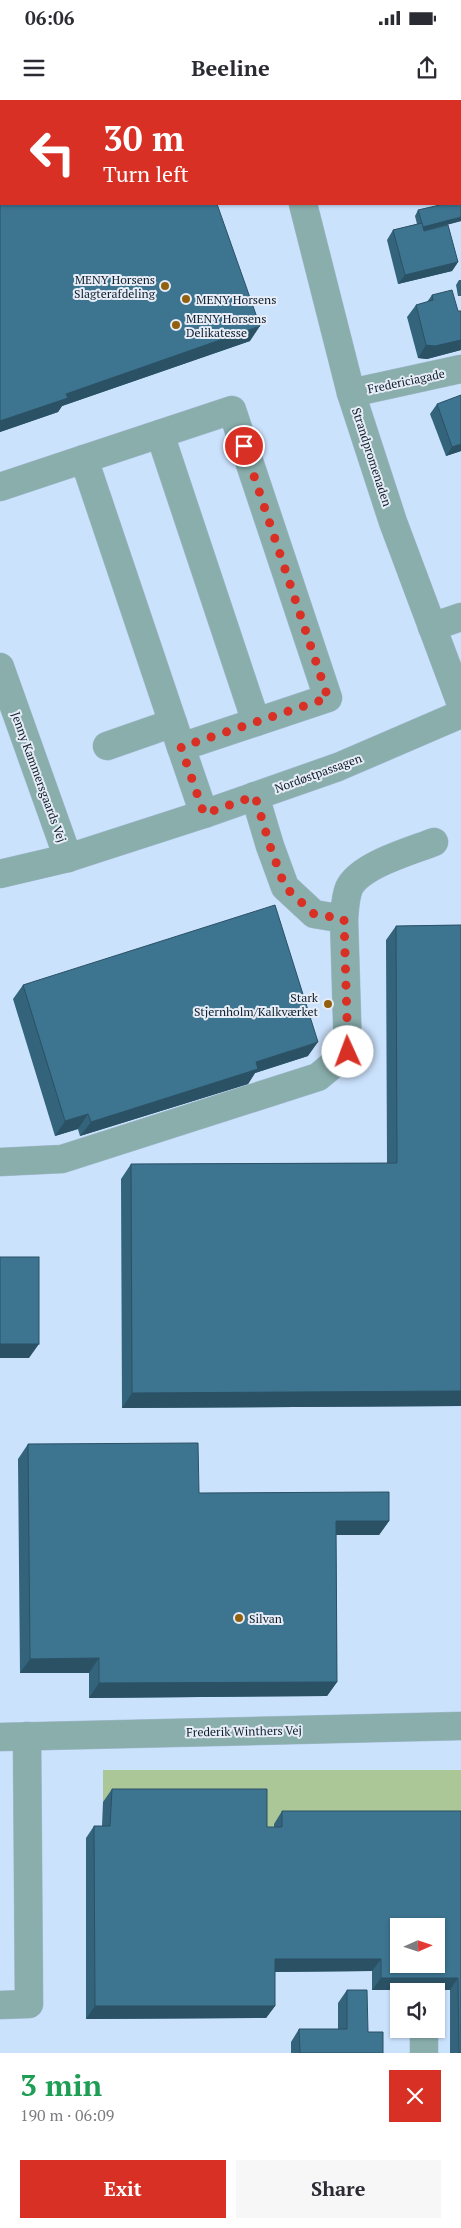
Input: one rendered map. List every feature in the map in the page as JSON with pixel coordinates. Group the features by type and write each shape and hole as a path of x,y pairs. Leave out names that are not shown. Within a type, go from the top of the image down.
{"street":[{"name":"Strandpromenaden","path":"303,205 351,393 393,522 461,704"},
{"name":"Fredericiagade","path":"351,393 461,369"},
{"path":"0,487 232,410 328,698 256,722 106,746"},
{"path":"160,434 256,722"},
{"path":"84,459 204,814"},
{"path":"432,627 461,618"},
{"name":"Jenny Kammersgaards Vej","path":"0,667 8,719 68,858"},
{"name":"Nordøstpassagen","path":"0,874 68,858 204,814 338,767 461,714"},
{"path":"255,796 285,887 314,914 344,919"},
{"path":"0,1162 62,1160 318,1077 348,1052 344,919 345,903 350,887 359,876 386,860 434,842"},
{"name":"Frederik Winthers Vej","path":"0,1737 461,1726"},
{"path":"0,2005 29,2004 27,1736"}],"green space":[{"path":"103,1770 461,1770 461,1868 274,1824 273,1840 103,1802"}],"building":[{"path":"0,205 217,205 260,326 66,394 68,398 0,421"},
{"path":"440,205 461,205 461,217 423,227 418,210"},
{"path":"422,223 424,231 448,225 458,262 405,275 393,230"},
{"path":"452,290 458,311 461,311 461,340 435,346 426,345 416,305 433,300 432,295"},
{"path":"461,395 461,444 452,447 437,404"},
{"path":"275,905 318,1042 256,1062 258,1069 91,1122 88,1114 65,1121 23,985"},
{"path":"461,925 461,1391 132,1393 131,1164 397,1163 396,926"},
{"path":"0,1257 39,1257 39,1344 0,1344"},
{"path":"198,1443 199,1493 389,1492 389,1521 336,1521 337,1682 99,1683 99,1658 30,1659 28,1444"},
{"path":"112,1789 267,1789 267,1827 282,1827 282,1811 461,1811 461,2053 459,2053 458,1978 381,1978 381,1959 275,1959 275,2006 95,2006 94,1826 110,1826"},
{"path":"347,1990 367,1990 368,2032 383,2032 383,2053 300,2053 299,2029 347,2029"}],"place":[{"name":"MENY Horsens Slagterafdeling","path":"165,286"},
{"name":"MENY Horsens","path":"186,299"},
{"name":"MENY Horsens Delikatesse","path":"176,325"},
{"name":"Stark Stjernholm/Kalkværket","path":"328,1004"},
{"name":"Silvan","path":"239,1618"}],"route":[{"path":"244,446 328,698 181,747 204,814 255,796 285,887 314,914 344,919 343,946 348,1052"}]}
